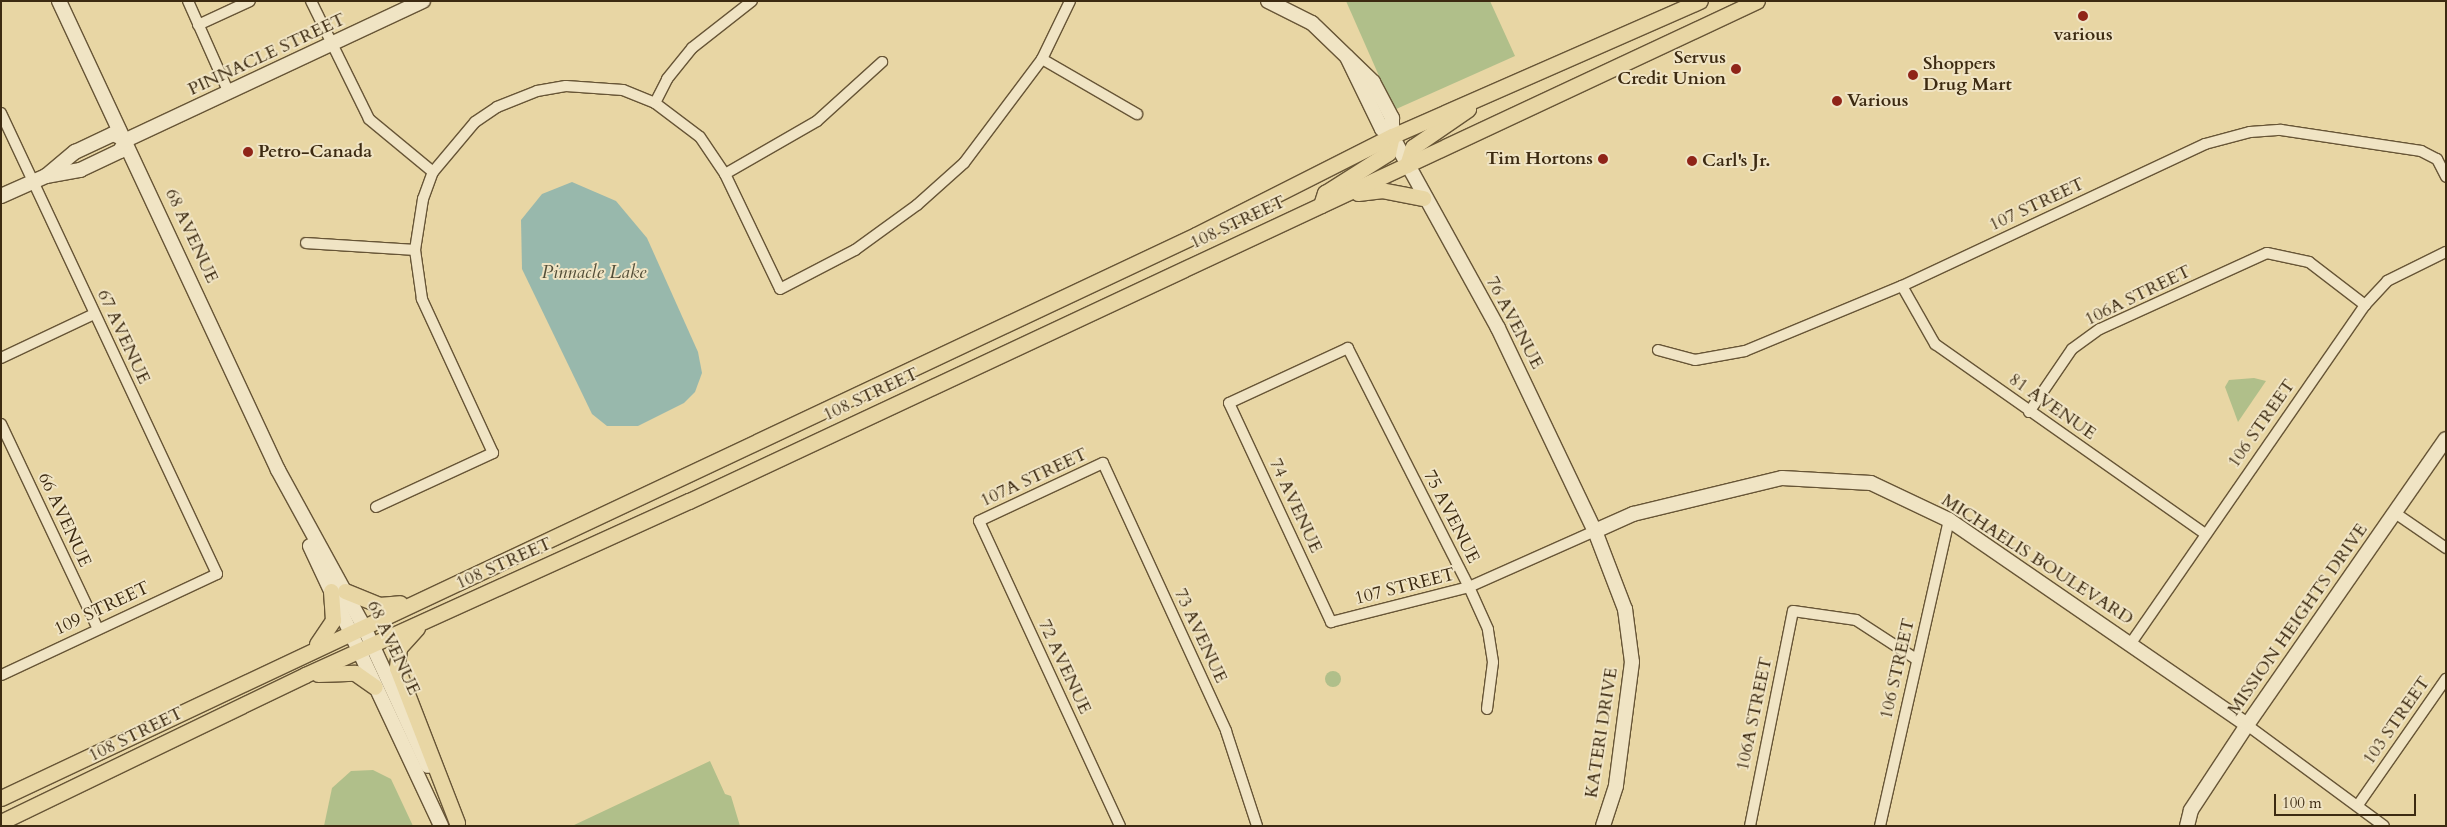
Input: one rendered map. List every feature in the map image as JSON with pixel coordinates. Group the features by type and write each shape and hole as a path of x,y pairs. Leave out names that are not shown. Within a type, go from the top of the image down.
{"main road":[{"name":"108 STREET","path":"1,798 356,628 1196,234 1392,136 1528,74 1700,1"},
{"name":"108 STREET","path":"1,822 304,675 1321,205 1757,1"},
{"path":"1407,165 1413,147 1528,74"},
{"path":"1321,205 1325,193 1388,153 1392,136"},
{"path":"1321,205 1364,191 1423,198"},
{"path":"312,649 331,628 338,591 379,605 419,599"},
{"path":"428,618 406,638 396,668 458,825"},
{"path":"304,675 354,673 376,687"}],"street":[{"name":"68 AVENUE","path":"59,1 126,140 287,488 298,521 338,591 365,647 458,825"},
{"path":"188,1 229,93"},
{"path":"198,25 250,1"},
{"path":"311,1 369,119 433,172"},
{"name":"PINNACLE STREET","path":"126,140 332,46 422,1"},
{"path":"655,103 692,48 752,1"},
{"path":"376,508 492,453 422,299 415,250 423,199 433,172 475,122 497,107 536,91 596,86 655,103 700,137 725,174 780,289 856,250 917,205 964,163 1042,59 1070,1"},
{"name":"76 AVENUE","path":"1268,1 1312,23 1344,50 1382,129 1392,136 1423,198 1498,328 1594,531"},
{"path":"1042,59 1137,114"},
{"path":"725,174 817,121 882,62"},
{"name":"67 AVENUE","path":"1,113 39,179 94,314 217,574"},
{"name":"107 STREET","path":"1658,350 1695,360 1745,351 1902,286 2205,144 2250,132 2281,130 2393,145 2437,159 2446,177"},
{"path":"1,196 39,179 75,152 113,134 126,140"},
{"path":"306,243 415,250"},
{"name":"106 STREET","path":"2130,643 2365,305 2388,281 2446,252"},
{"name":"106A STREET","path":"2030,412 2072,349 2100,329 2267,253 2292,256 2309,262 2365,305"},
{"name":"81 AVENUE","path":"1902,286 1935,344 2205,534"},
{"path":"1,358 94,314"},
{"name":"75 AVENUE","path":"1229,403 1348,348 1488,629 1492,653 1487,709"},
{"name":"74 AVENUE","path":"1229,403 1331,622"},
{"name":"66 AVENUE","path":"1,424 98,629"},
{"name":"MISSION HEIGHTS DRIVE","path":"2187,826 2191,810 2446,439"},
{"name":"107A STREET","path":"979,522 1103,463"},
{"name":"73 AVENUE","path":"1103,463 1226,731 1257,826"},
{"name":"MICHAELIS BOULEVARD","path":"1594,531 1633,514 1782,478 1806,476 1871,483 1948,520 2248,725 2384,826"},
{"path":"2395,513 2446,548"},
{"name":"106 STREET","path":"1880,826 1948,520"},
{"name":"72 AVENUE","path":"979,522 1120,826"},
{"name":"107 STREET","path":"1331,622 1468,588 1594,531"},
{"name":"KATERI DRIVE","path":"1594,531 1625,608 1632,662 1616,786 1603,826"},
{"name":"109 STREET","path":"1,675 217,574"},
{"name":"106A STREET","path":"1749,824 1793,612 1856,620 1916,659"},
{"name":"68 AVENUE","path":"365,647 376,687 441,826"},
{"name":"103 STREET","path":"2358,805 2446,679"}],"green space":[{"path":"1346,1 1490,1 1515,56 1394,110"},
{"path":"2254,378 2266,381 2238,422 2225,387 2229,380"},
{"path":"1330,671 1336,671 1341,676 1339,685 1330,687 1325,682 1325,676"},
{"path":"710,761 725,794 731,796 740,826 572,826"},
{"path":"373,770 391,779 413,826 324,826 332,788 351,771"}],"water":[{"name":"Pinnacle Lake","path":"572,182 616,201 647,238 698,352 702,373 695,392 684,403 638,426 607,426 592,414 522,269 521,220 542,194"}],"place":[{"name":"various","path":"2083,16"},
{"name":"Servus Credit Union","path":"1736,69"},
{"name":"Shoppers Drug Mart","path":"1913,75"},
{"name":"Various","path":"1837,101"},
{"name":"Petro-Canada","path":"248,152"},
{"name":"Tim Hortons","path":"1603,159"},
{"name":"Carl's Jr.","path":"1692,161"}]}
